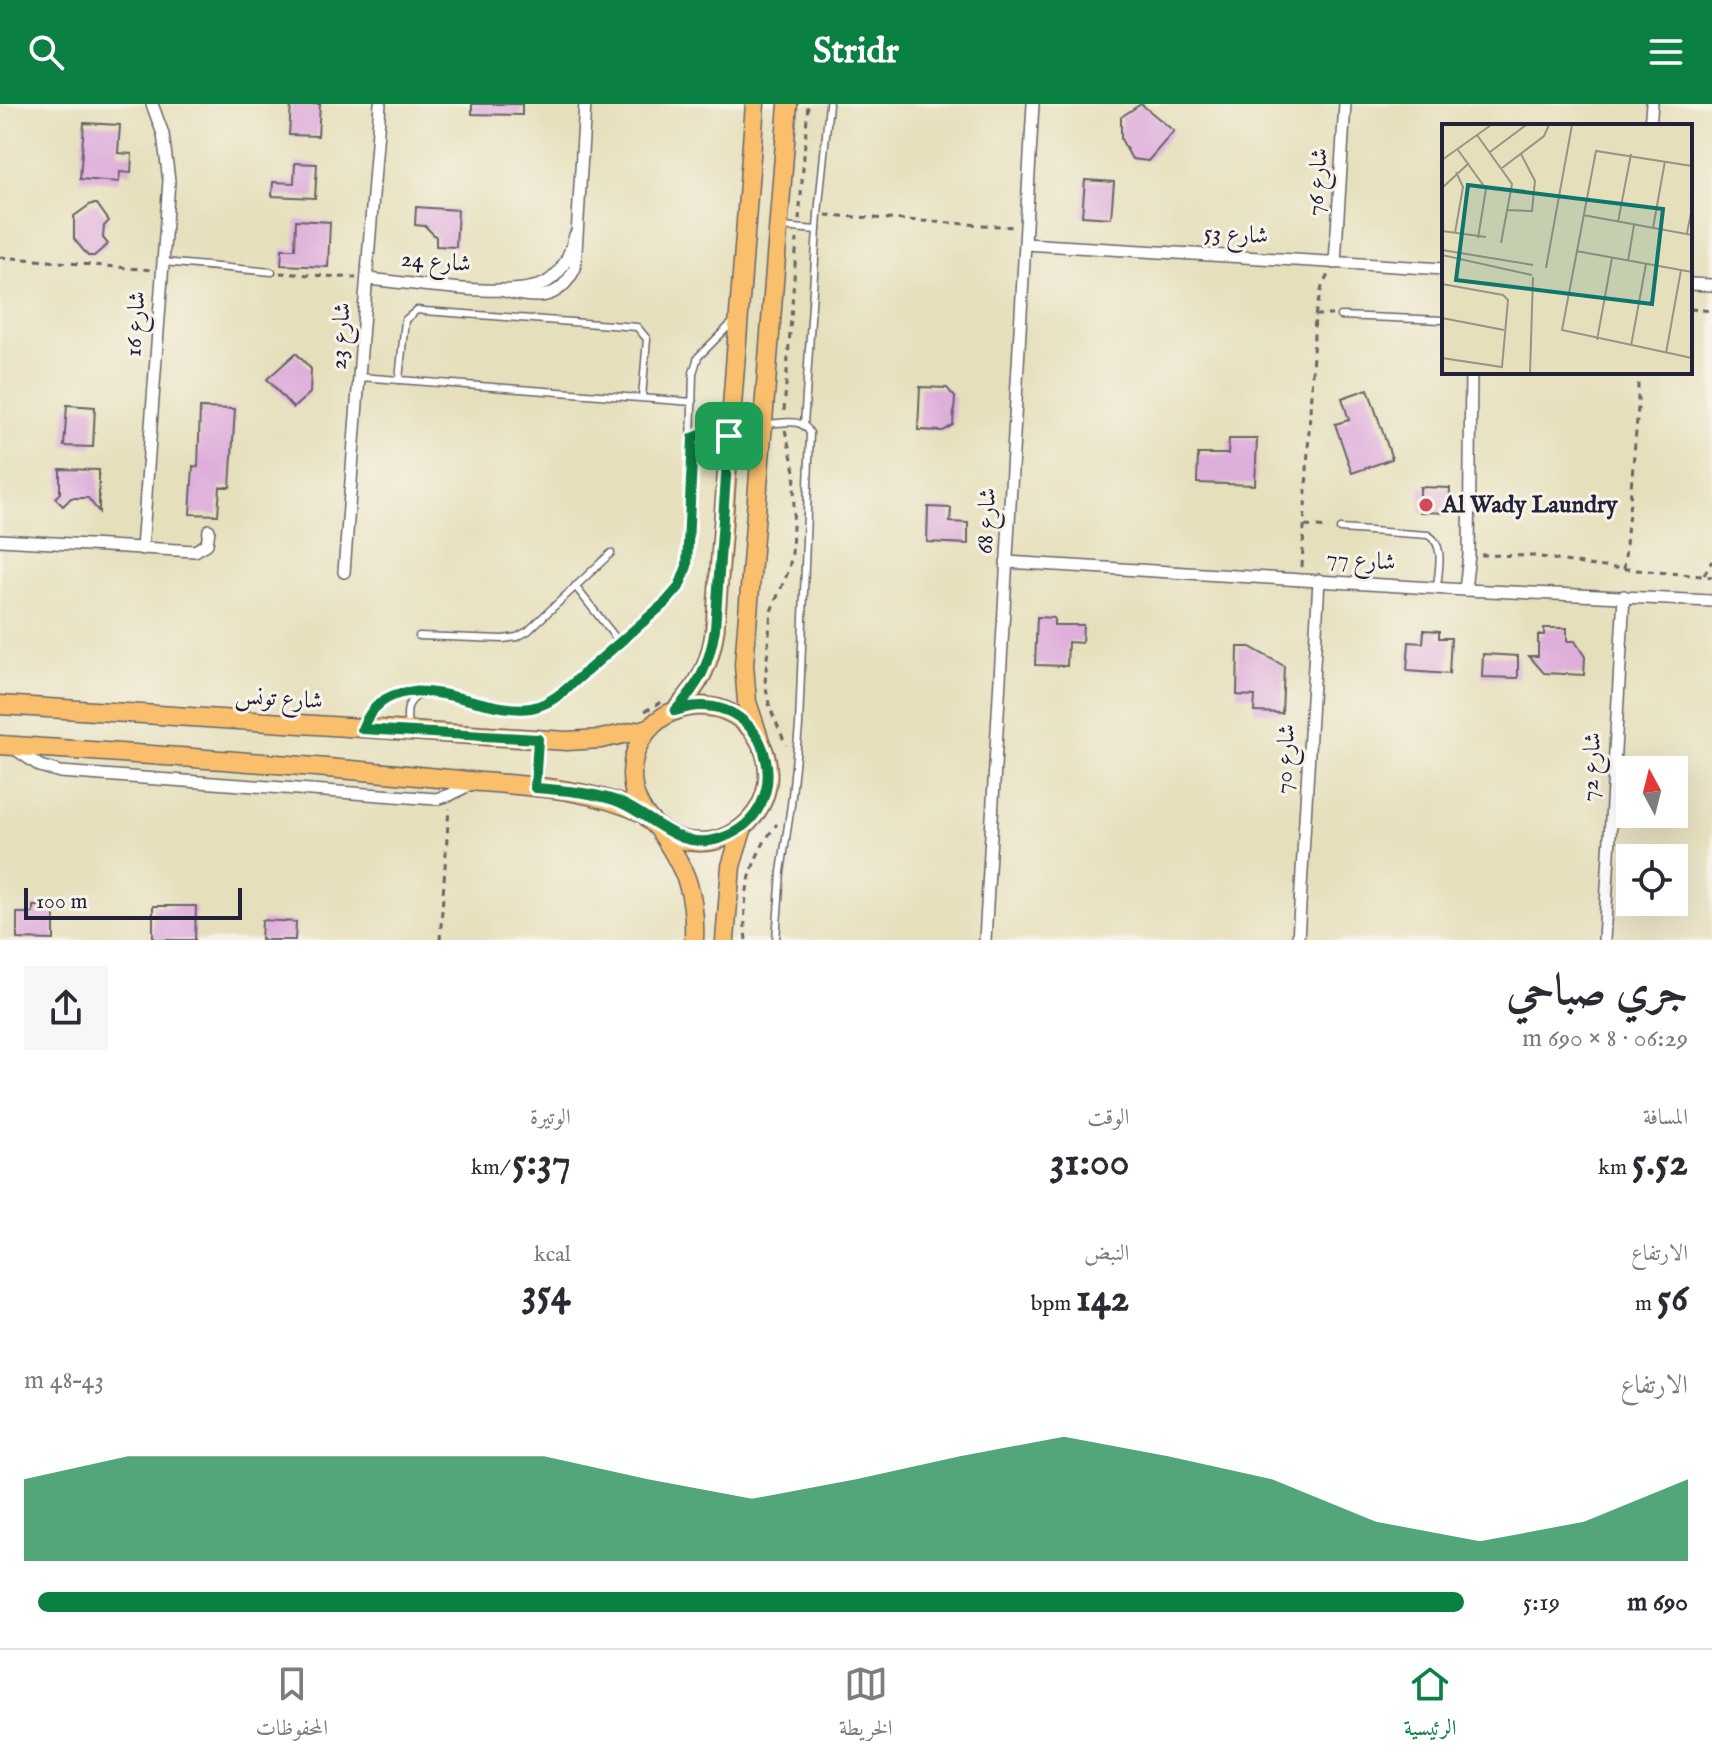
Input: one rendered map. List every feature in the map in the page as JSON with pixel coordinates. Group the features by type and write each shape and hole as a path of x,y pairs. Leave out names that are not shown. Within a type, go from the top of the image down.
{"main road":[{"path":"694,940 694,902 690,883 683,865 636,798 633,770 643,723 703,677 711,653 755,104"},
{"path":"6,746 474,782 598,796 651,820 678,838 700,842 723,838 743,827 757,812 769,776 766,756 747,702 744,665 773,424 779,227 788,104"},
{"name":"شارع تونس","path":"0,705 538,739 601,739 643,723"},
{"path":"670,705 722,709 743,721 759,738"},
{"path":"725,940 731,866 743,827"}],"street":[{"name":"شارع 16","path":"142,549 168,166 163,134 152,104"},
{"name":"شارع 23","path":"344,572 380,104"},
{"name":"شارع 24","path":"367,279 500,290 534,286 550,279 567,258 577,226 585,104"},
{"name":"شارع 68","path":"985,940 1033,104"},
{"name":"شارع 76","path":"1335,263 1345,104"},
{"path":"1650,124 1652,104"},
{"name":"شارع 53","path":"1025,244 1442,269"},
{"path":"1692,284 1712,285"},
{"path":"1465,590 1469,555 1471,374"},
{"path":"0,540 195,551 207,544 209,530"},
{"name":"شارع 77","path":"1006,562 1465,590 1712,601"},
{"name":"شارع 70","path":"1298,940 1319,580"},
{"name":"شارع 72","path":"1604,940 1624,596"},
{"path":"6,746 40,766 60,772 428,798 450,795 474,782"}],"lane":[{"path":"776,940 781,872 795,767 810,433 804,425 818,214 829,104"},
{"path":"779,227 817,230"},
{"path":"163,267 272,272"},
{"path":"399,380 405,320 417,310 637,327 647,339 642,397"},
{"path":"362,729 373,711 393,696 414,690 530,708 551,701 666,602 684,576 688,553 693,373 698,357 721,336 738,314"},
{"path":"1340,316 1442,320"},
{"path":"360,377 693,402"},
{"path":"773,424 804,425"},
{"path":"693,438 708,432 729,436"},
{"path":"1340,529 1428,535 1433,538 1440,548 1437,588"},
{"path":"419,636 517,637 528,631 611,553"},
{"path":"575,586 619,642"},
{"path":"408,732 409,704 412,698 425,691"}],"path":[{"path":"795,767 770,708 765,683 771,611 788,572 792,554 795,471 773,424 798,229 808,104"},
{"path":"818,214 1026,227"},
{"path":"0,257 163,267"},
{"path":"1302,579 1315,315 1322,287 1335,263"},
{"path":"272,272 367,279"},
{"path":"1692,309 1712,311"},
{"path":"1315,315 1340,316"},
{"path":"1624,569 1638,408 1638,374"},
{"path":"1305,526 1340,529"},
{"path":"1469,555 1535,556 1624,569 1712,577"},
{"path":"1703,576 1712,561"},
{"path":"643,723 670,705"},
{"path":"535,788 538,739"},
{"path":"440,940 450,795"},
{"path":"746,940 754,858 791,805"}],"building":[{"path":"291,104 320,104 318,136 289,135"},
{"path":"472,104 522,104 522,115 472,114"},
{"path":"1141,104 1174,131 1148,161 1132,159 1121,139 1121,117"},
{"path":"84,123 120,125 118,153 132,154 131,173 120,172 119,182 80,179"},
{"path":"295,163 317,164 315,198 272,196 273,182 294,183"},
{"path":"1085,180 1114,182 1111,218 1082,216"},
{"path":"91,204 97,204 109,221 104,226 103,238 108,244 94,256 88,256 74,239 74,216"},
{"path":"416,207 458,210 456,247 436,246 436,237 425,226 415,225"},
{"path":"296,220 330,222 328,267 281,265 282,249 295,249"},
{"path":"296,353 311,369 310,393 293,408 267,379"},
{"path":"920,387 947,388 955,397 953,425 943,431 918,430"},
{"path":"1368,389 1392,459 1352,473 1335,424 1349,420 1342,398"},
{"path":"67,405 95,407 93,447 64,446"},
{"path":"200,408 235,409 230,487 220,487 218,515 190,514 193,466 198,467"},
{"path":"1229,439 1257,439 1255,485 1197,483 1198,454 1228,454"},
{"path":"60,469 99,470 99,512 88,498 71,498 63,506 55,498 60,493"},
{"path":"1420,487 1450,488 1449,513 1420,512"},
{"path":"928,507 951,508 950,522 968,523 968,544 927,542"},
{"path":"1037,617 1054,618 1054,625 1083,625 1082,643 1068,642 1067,666 1035,665"},
{"path":"1544,628 1567,628 1567,641 1575,641 1585,657 1584,675 1544,673 1529,656 1538,656 1538,635 1544,635"},
{"path":"1424,630 1439,631 1439,638 1451,638 1449,674 1407,671 1409,642 1423,643"},
{"path":"1238,647 1250,647 1284,666 1282,713 1254,712 1255,696 1237,695"},
{"path":"1483,654 1518,656 1518,678 1482,677"},
{"path":"33,906 54,906 54,940 17,939 17,913 33,913"},
{"path":"153,906 196,906 195,940 156,940 153,937"},
{"path":"262,920 296,922 295,940 261,940"}],"place":[{"name":"Al Wady Laundry","path":"1426,505"}],"route":[{"path":"708,432 729,436 711,653 703,677 675,711 698,706 722,709 743,721 759,738 769,776 757,812 743,827 723,838 700,842 678,838 657,827 645,814 614,800 581,792 535,788 538,739 362,729 373,711 383,703 393,696 414,690 518,708 530,708 551,701 666,602 679,587 687,566 693,438 708,432"}]}
